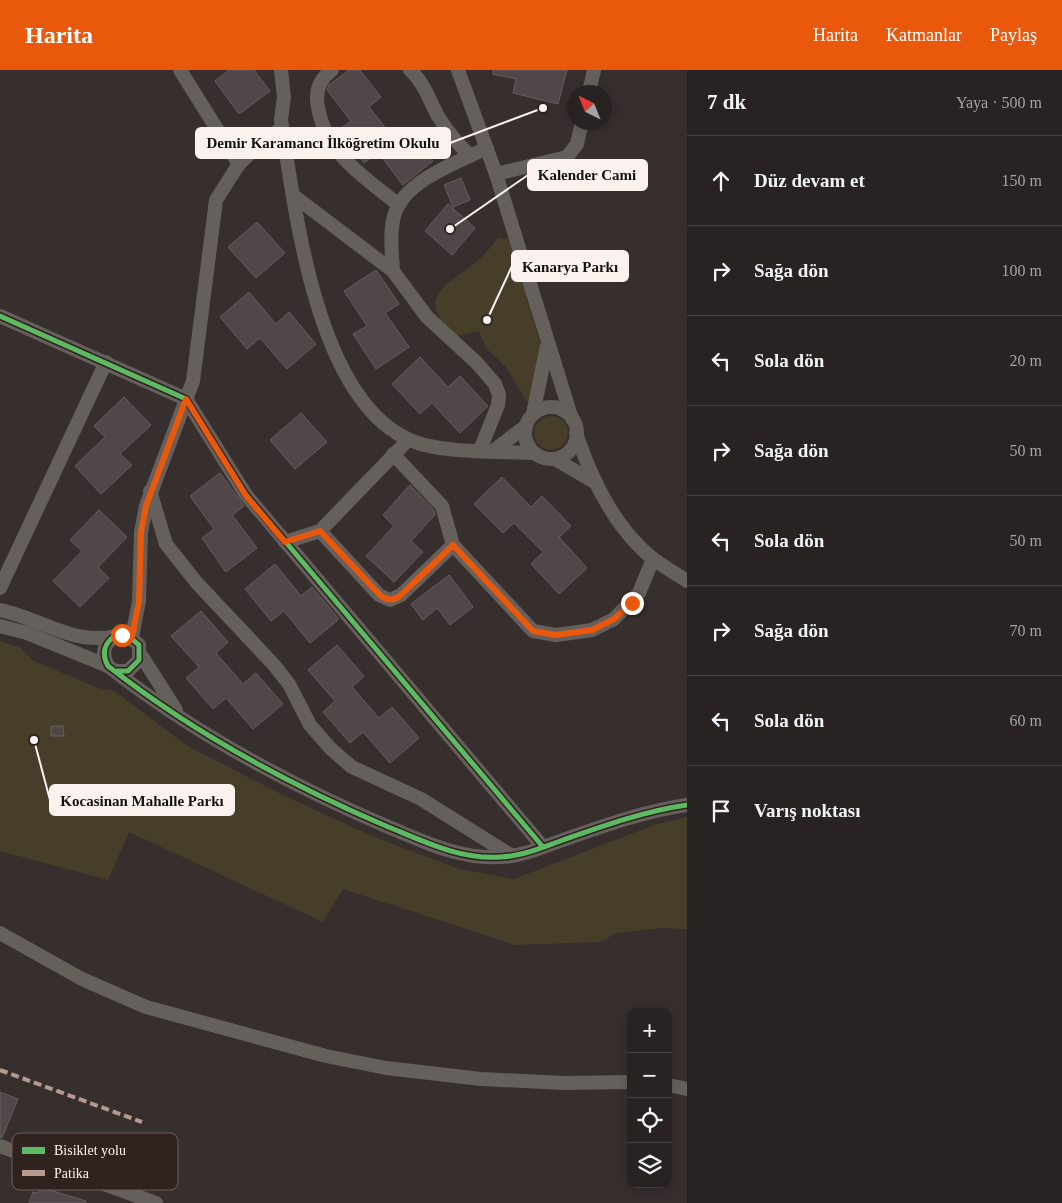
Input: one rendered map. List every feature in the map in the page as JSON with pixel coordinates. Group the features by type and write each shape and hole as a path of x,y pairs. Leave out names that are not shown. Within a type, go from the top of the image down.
{"street":[{"path":"180,70 239,164"},
{"path":"281,70 284,97 282,124 294,196 315,296 334,352 350,383 369,408 388,427 408,440 437,448 534,453 547,459 555,458 568,452 576,440 576,433"},
{"path":"332,70 321,82 317,94 319,115 324,132 344,160 399,205"},
{"path":"410,70 422,82 429,100 450,134 470,156"},
{"path":"458,70 496,174 576,433 596,483 628,534 653,559 687,581"},
{"path":"591,85 594,70"},
{"path":"132,637 139,601 141,532 150,490 193,381 216,200 239,164 282,124"},
{"path":"496,174 567,157 577,144 580,130"},
{"path":"393,271 392,226 399,205 409,191 442,170 487,148"},
{"path":"294,196 393,271 427,317 477,363 495,384 499,395 498,405 487,450"},
{"path":"0,316 186,399 246,496 543,847"},
{"path":"487,450 526,426 534,414 542,383 548,340"},
{"path":"0,588 106,362"},
{"path":"534,414 540,410 554,408 567,413 572,419"},
{"path":"526,426 526,441 534,453"},
{"path":"285,542 320,531 408,440"},
{"path":"393,454 442,506 453,545 533,631 556,635 592,630 623,612 642,588 653,559"},
{"path":"555,458 596,483"},
{"path":"150,490 166,544 197,583 274,665 289,684 310,725 330,749 352,767 421,799 512,856"},
{"path":"320,531 380,595 390,600 401,595 453,545"},
{"path":"0,610 26,617 71,636 99,639 117,635 132,637 139,645 140,655 184,720"},
{"path":"0,626 113,668 184,720 225,746 297,784 406,834 467,856 492,858 512,856 609,824 687,805"},
{"path":"113,668 104,656 105,646 117,635"},
{"path":"113,668 132,668 140,655"},
{"path":"0,933 82,979 146,1007 326,1056 386,1068 481,1079 564,1083 627,1082"},
{"path":"672,1086 687,1089"},
{"path":"0,1146 12,1150"},
{"path":"120,1190 156,1203"}],"shaded area":[{"path":"498,238 510,239 545,361 539,401 527,402 505,366 486,348 479,331 456,336 444,324 435,305 442,289 489,250"},
{"path":"551,416 563,421 568,433 563,445 551,450 539,445 534,433 539,421"},
{"path":"0,641 21,648 32,660 98,688 114,691 189,747 289,798 372,836 459,869 514,879 657,824 687,817 687,929 662,928 616,933 601,942 515,945 343,889 323,922 129,832 108,880 0,851"}],"building":[{"path":"229,70 254,70 270,91 239,114 215,81"},
{"path":"349,70 360,70 381,97 369,107 394,139 408,129 433,161 403,185 378,152 364,163 338,130 351,121 327,90 329,85"},
{"path":"493,70 567,70 558,104 513,93 516,79 493,74"},
{"path":"461,178 470,200 453,207 444,185"},
{"path":"448,204 475,228 452,255 425,231"},
{"path":"257,222 285,253 256,278 228,247"},
{"path":"376,270 399,304 385,313 409,347 376,369 353,334 367,326 344,291"},
{"path":"249,292 276,324 289,312 316,344 287,369 260,338 247,349 220,317"},
{"path":"420,357 448,387 460,376 488,406 460,433 432,403 420,414 392,384"},
{"path":"124,397 151,425 120,454 132,465 101,494 75,466 105,437 94,426"},
{"path":"301,413 327,442 295,469 270,440"},
{"path":"220,473 244,506 232,515 257,548 226,572 202,538 214,529 190,496"},
{"path":"502,477 531,507 542,496 571,526 559,537 587,568 559,594 531,564 543,552 514,523 503,533 474,504"},
{"path":"410,485 434,510 435,515 411,541 423,552 394,582 366,556 394,526 383,515"},
{"path":"99,510 127,537 98,567 109,578 80,607 53,581 82,551 70,540"},
{"path":"275,564 301,596 312,587 339,619 310,643 284,611 271,621 245,589"},
{"path":"449,575 473,607 450,625 437,608 423,620 411,604"},
{"path":"201,611 228,642 216,653 243,684 256,673 283,704 253,729 226,698 213,709 186,678 199,667 171,636"},
{"path":"337,645 364,676 352,687 379,718 392,707 419,738 390,763 363,732 350,743 323,712 335,701 308,670"},
{"path":"51,726 63,726 64,736 51,736"},
{"path":"0,1092 18,1099 2,1138 0,1137"},
{"path":"39,1190 50,1190 86,1201 86,1203 29,1203 33,1192 38,1193"}],"marked path":[{"path":"0,1070 142,1122"}],"cycle path":[{"path":"0,316 186,399 246,495 543,847"},
{"path":"117,671 128,671 139,660 139,645 127,635 112,638 105,647 104,654 108,666 207,735 277,774 349,810 428,843 471,856 501,857 517,855 624,819 687,805"}],"place":[{"name":"Demir Karamancı İlköğretim Okulu","path":"543,108"},
{"name":"Kalender Cami","path":"450,229"},
{"name":"Kanarya Parkı","path":"487,320"},
{"name":"Kocasinan Mahalle Parkı","path":"34,740"}],"route":[{"path":"122,635 132,637 136,619 139,601 141,532 150,490 186,399 246,496 285,542 320,531 380,595 386,599 398,598 453,545 533,631 556,635 580,634 614,619 632,603"}]}
